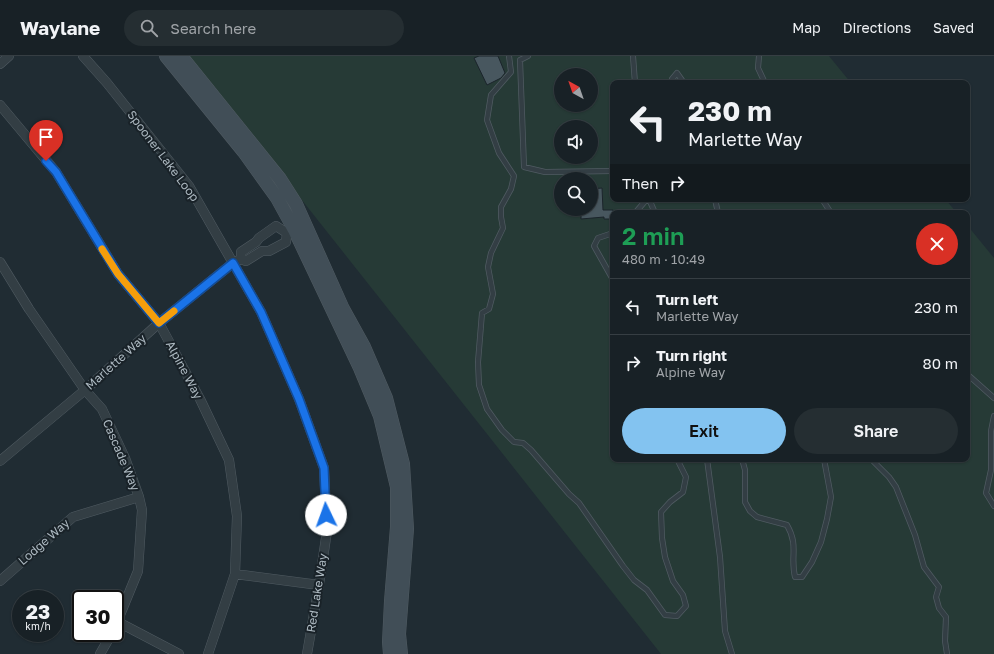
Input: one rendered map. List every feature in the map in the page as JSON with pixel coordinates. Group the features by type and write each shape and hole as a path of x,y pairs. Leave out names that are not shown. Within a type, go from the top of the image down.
{"main road":[{"path":"166,56 244,152 277,198 364,347 386,398 403,464 407,529 399,634 401,654"},
{"path":"181,56 280,179 296,204 295,228 360,368 380,416 397,487 397,527 391,601 389,642 390,654"}],"street":[{"path":"0,64 9,56"},
{"name":"Spooner Lake Loop","path":"83,56 112,89 189,186 237,261"},
{"name":"Alpine Way","path":"0,105 56,172 118,274 159,323 200,399 228,460 237,516 234,574 208,654"},
{"path":"276,226 295,228 286,242 269,251 262,251 246,262 237,261 241,252 256,242 259,238 276,226"},
{"path":"256,242 262,251"},
{"name":"Marlette Way","path":"0,461 85,390 159,323 237,261"},
{"name":"Red Lake Way","path":"237,261 299,399 324,468 327,530 320,585 307,654"},
{"name":"Cascade Way","path":"0,262 28,309 85,390 102,409 125,458 142,510 138,571 124,606"},
{"name":"Lodge Way","path":"0,581 73,517 139,497"},
{"path":"234,574 320,585"},
{"path":"124,627 179,654"},
{"path":"100,654 107,642"}],"lane":[{"path":"509,56 511,72 491,95 487,120 499,153 514,176 511,189 501,208 503,228 491,253 488,267 493,294 489,309 482,313 478,362 479,385 487,409 502,430 514,442 523,444 531,450 569,494 579,503 623,566 634,580 647,590 665,615 677,616 686,606 683,595 673,581 665,557 662,538 661,512 670,502 683,492 686,477 678,462"},
{"path":"528,56 520,60 524,167 545,172 610,171"},
{"path":"633,56 635,80"},
{"path":"759,56 758,68 764,80"},
{"path":"672,80 677,73 682,80"},
{"path":"638,210 645,202"},
{"path":"610,234 598,238 594,246 610,274"},
{"path":"970,377 994,398"},
{"path":"994,416 991,431 991,470 986,493 994,506"},
{"path":"707,462 720,557 725,631 732,654"},
{"path":"743,462 745,470 745,502 750,511 757,517 787,525 792,535 795,548 792,567 795,577 802,578 812,562 821,542 827,519 831,497 825,462"},
{"path":"874,462 889,477 896,487 924,567 939,587 936,597 939,608 946,617 945,641 948,654"}],"green space":[{"path":"188,56 829,56 849,80 610,80 610,202 948,202 954,210 610,210 610,462 970,462 970,229 994,258 994,654 661,654"}],"building":[{"path":"479,56 498,56 505,73 501,78 487,85 474,58"},
{"path":"598,188 602,188 603,210 610,210 610,219 604,219 604,217 581,219 581,216 598,216"}],"slow traffic":[{"path":"102,249 118,274 159,323 174,311"}],"route":[{"path":"46,161 56,172 118,274 159,323 233,263 261,312 299,399 324,468 326,515"}]}
